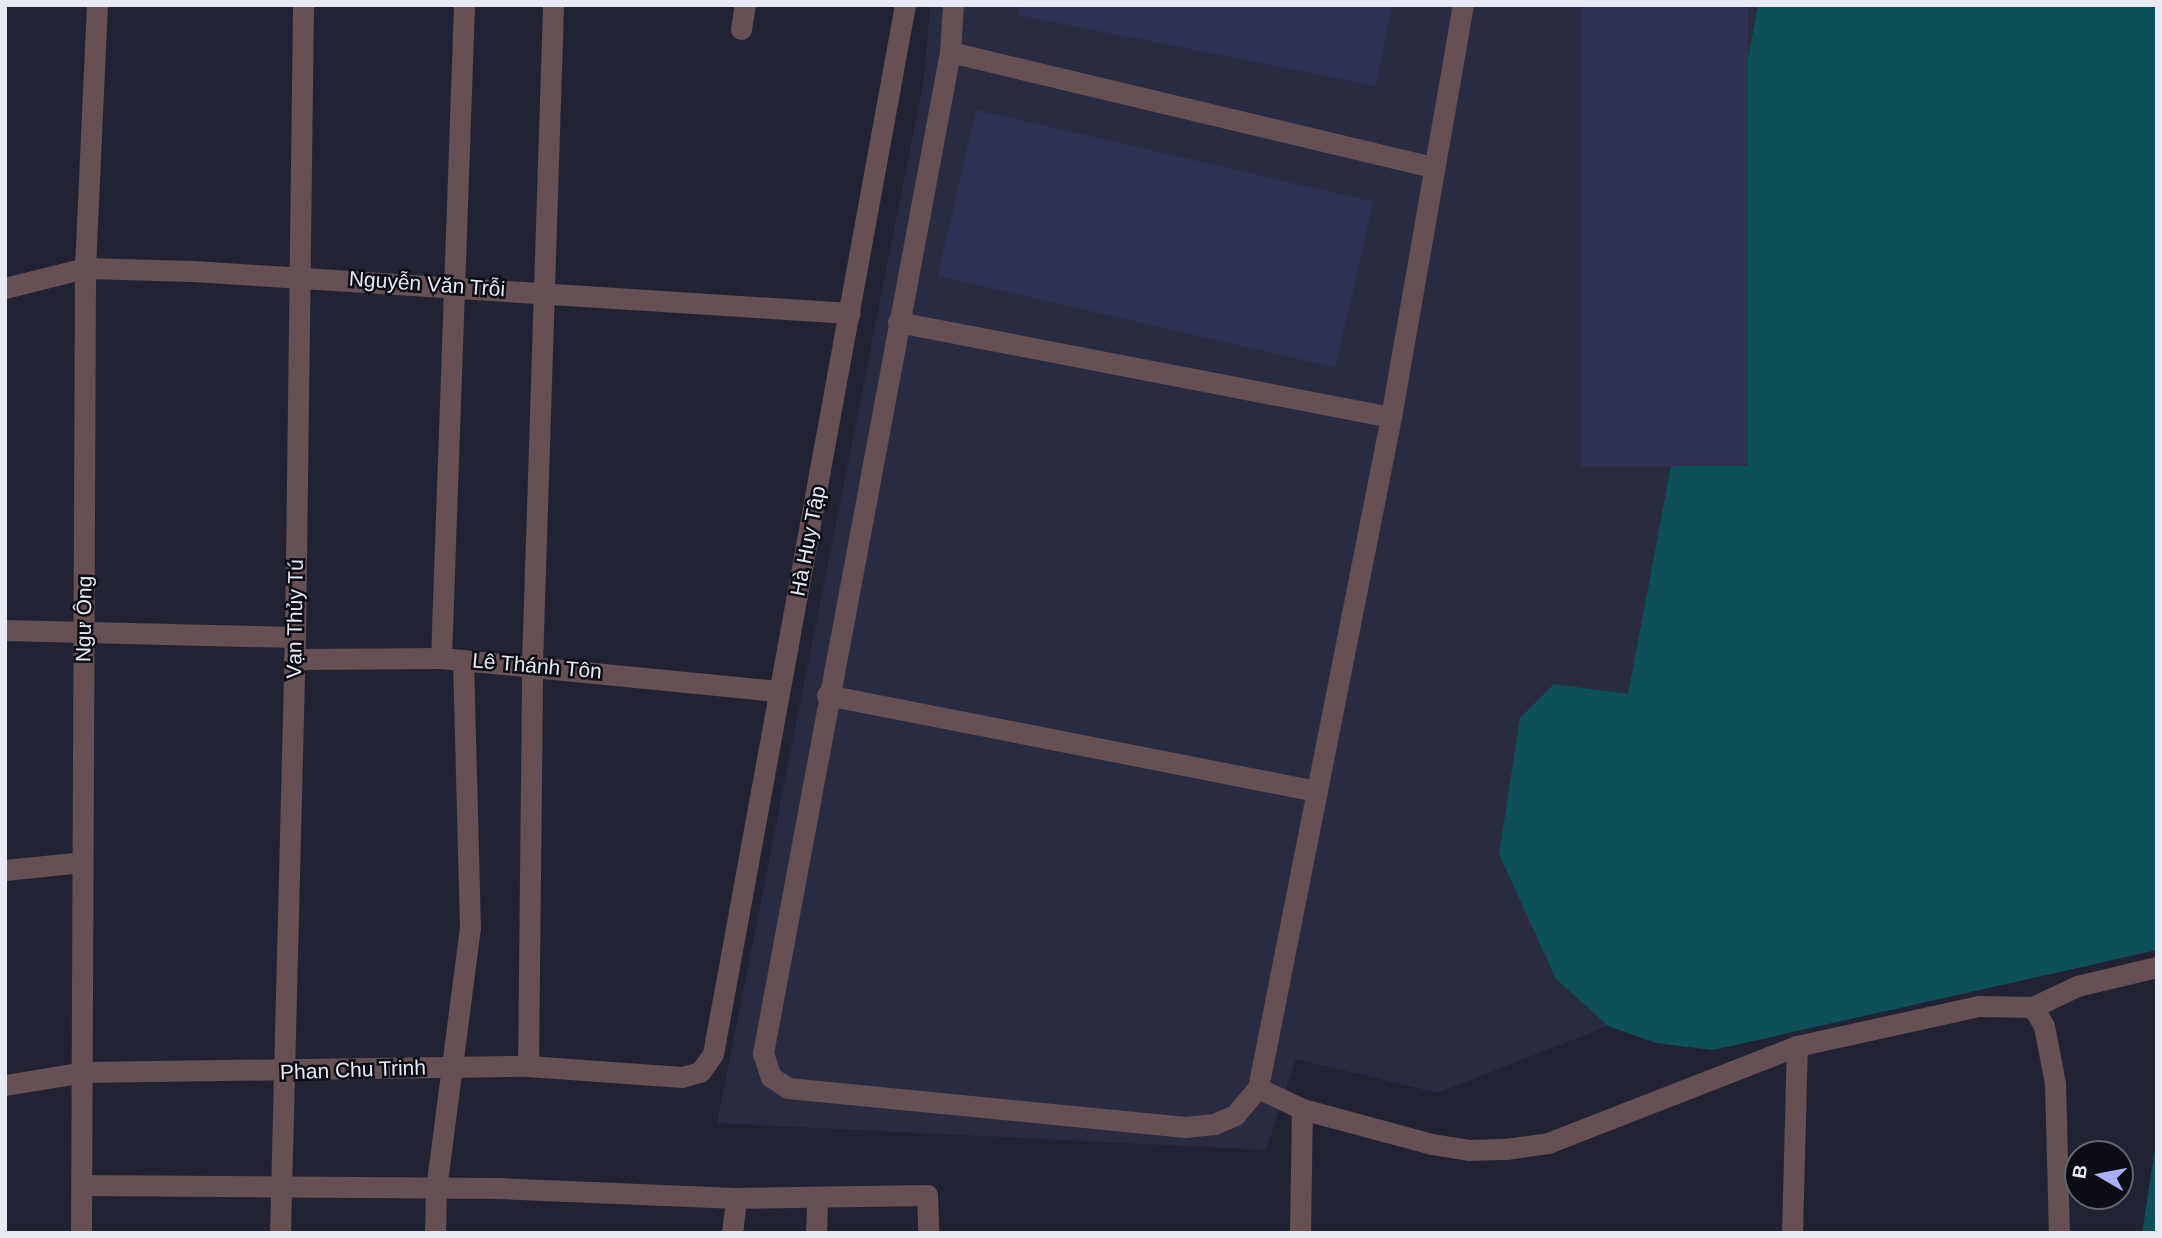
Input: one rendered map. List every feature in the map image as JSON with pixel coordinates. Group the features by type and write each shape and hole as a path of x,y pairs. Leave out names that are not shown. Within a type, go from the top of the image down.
{"street":[{"name":"Ngư Ông","path":"81,1233 84,1073 82,862 85,268 97,5"},
{"name":"Vạn Thủy Tú","path":"280,1233 281,1072 295,637 302,276 303,5"},
{"path":"441,658 458,286 460,62 464,5"},
{"path":"528,1066 532,664 547,292 553,5"},
{"path":"741,29 745,5"},
{"name":"Hà Huy Tập","path":"700,1072 713,1054 905,5"},
{"path":"953,5 950,52 827,695 764,1054 771,1077 788,1088 1185,1127 1214,1125 1235,1115 1258,1088 1391,418 1463,5"},
{"path":"950,52 1433,167"},
{"name":"Nguyễn Văn Trỗi","path":"5,289 85,268 302,276 850,313"},
{"path":"898,322 1391,418"},
{"path":"5,630 83,635 295,637"},
{"name":"Lê Thánh Tôn","path":"294,659 441,658 532,664 779,691"},
{"path":"435,1233 436,1189 455,1066 470,928 463,660"},
{"path":"827,695 1315,791"},
{"path":"5,870 82,862"},
{"path":"1258,1088 1302,1110 1432,1144 1469,1150 1506,1149 1548,1143 1797,1046 1979,1006 2033,1007 2077,986 2157,967"},
{"path":"2033,1007 2044,1026 2055,1083 2059,1233"},
{"path":"1792,1233 1797,1046"},
{"name":"Phan Chu Trinh","path":"5,1085 84,1073 281,1072 455,1066 528,1066 682,1077 700,1072"},
{"path":"1300,1233 1302,1110"},
{"path":"82,1185 436,1189 736,1198 927,1195 928,1233"},
{"path":"816,1233 817,1197"},
{"path":"732,1233 736,1198"}],"shaded area":[{"path":"930,5 1758,5 1628,695 1554,684 1556,979 1608,1026 1438,1093 1296,1059 1266,1150 717,1123 924,79"},
{"path":"1758,5 2157,5 2157,950 1713,1050 1656,1043 1608,1026 1556,979 1499,854 1520,718 1554,684 1628,694"},
{"path":"2157,1136 2157,1233 2142,1233"}],"building":[{"path":"1020,5 1392,5 1376,86 1018,15"},
{"path":"1581,5 1748,5 1748,466 1581,466"},
{"path":"976,110 1374,202 1335,367 938,276"}]}
